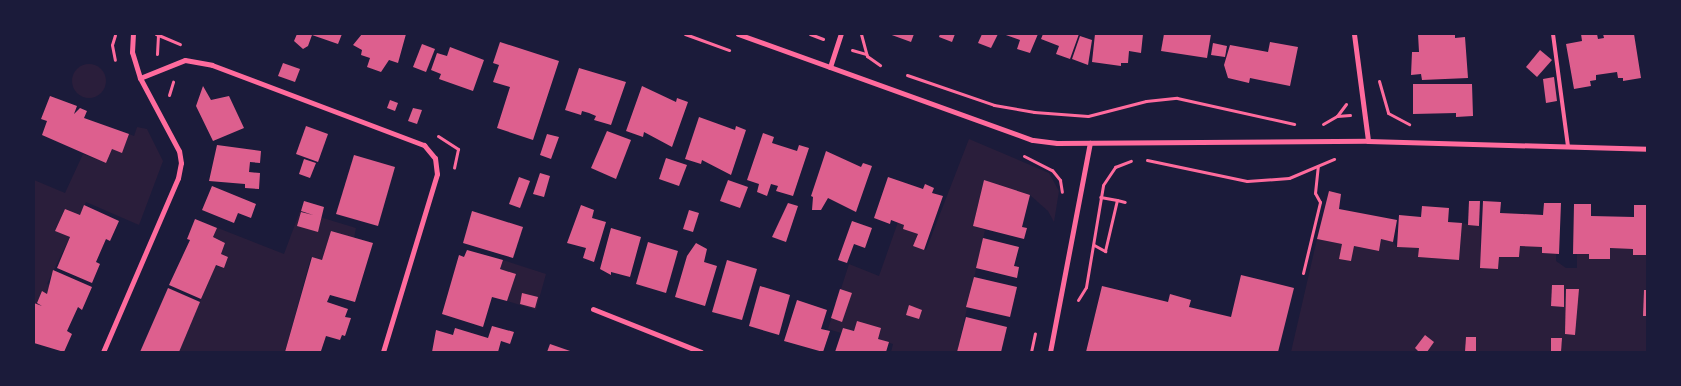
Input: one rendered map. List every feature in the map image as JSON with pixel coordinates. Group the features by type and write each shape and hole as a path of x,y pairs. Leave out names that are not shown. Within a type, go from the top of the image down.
{"street":[{"path":"103,352 178,178 181,163 179,150 140,78 132,52 132,34"},
{"path":"738,34 1033,140 1090,143 1368,141 1647,149"},
{"path":"830,67 841,34"},
{"path":"1354,34 1368,141"},
{"path":"140,78 185,60 206,63 424,145 435,158 437,174 383,352"},
{"path":"1050,352 1090,143"},
{"path":"593,309 700,352"}],"lane":[{"path":"1553,34 1568,147"}],"path":[{"path":"116,34 112,48 117,64"},
{"path":"156,34 184,46"},
{"path":"685,34 732,51"},
{"path":"861,34 867,56 887,68"},
{"path":"903,74 994,105 1034,112 1088,116 1146,101 1177,98 1303,124"},
{"path":"1378,74 1382,100 1388,113 1396,120 1414,124"},
{"path":"170,101 169,92 178,76"},
{"path":"1315,125 1331,121 1347,99"},
{"path":"431,134 456,146 452,172"},
{"path":"1017,154 1052,170 1061,181 1062,199"},
{"path":"1140,160 1240,181 1285,179 1343,158"},
{"path":"1076,310 1086,288 1100,197 1112,170 1126,162 1135,160"},
{"path":"1303,273 1320,202 1315,192 1318,166"},
{"path":"1100,197 1125,202"},
{"path":"1094,244 1105,251 1117,200"},
{"path":"1031,352 1037,323"}],"shaded area":[{"path":"89,64 96,65 101,69 105,74 105,88 101,93 96,97 89,98 82,97 77,93 73,88 72,81 73,74 77,69 82,65"},
{"path":"137,127 147,129 163,161 139,225 86,202 80,215 65,209 55,231 70,237 47,284 50,285 47,294 42,292 37,303 42,306 34,303 34,180 65,193 83,154 106,163 112,149 122,152 129,134 134,136"},
{"path":"969,139 1049,173 1059,191 1054,222 1048,211 1030,195 984,180 973,226 985,230 957,352 891,352 893,344 878,339 857,321 854,331 843,328 841,333 828,329 849,264 879,276 898,222 904,225 903,229 918,234 913,246 926,250"},
{"path":"300,211 356,228 354,238 331,231 322,260 311,257 285,352 179,352 215,266 224,268 228,257 221,254 225,243 213,237 217,228 195,219 284,254"},
{"path":"1462,223 1480,226 1481,268 1498,268 1499,257 1519,257 1520,246 1542,247 1542,253 1556,254 1556,261 1566,268 1577,268 1577,254 1589,254 1589,259 1610,259 1610,248 1633,249 1634,255 1647,255 1647,352 1291,352 1317,239 1379,251 1381,239 1393,242 1397,247 1419,248 1419,257 1459,260"},
{"path":"503,260 546,274 536,310 507,301 515,274 500,269"}],"building":[{"path":"297,34 342,34 338,44 312,35 308,46 303,49 294,41"},
{"path":"362,34 406,34 398,63 389,60 381,72 367,67 370,58 361,55 362,50 353,45"},
{"path":"889,34 914,34 911,42"},
{"path":"940,34 955,34 952,42 939,37"},
{"path":"982,34 998,34 991,48 978,43"},
{"path":"1003,34 1038,34 1030,53 1017,49 1020,40"},
{"path":"1043,34 1079,34 1070,59 1056,54 1059,46 1041,39"},
{"path":"1095,34 1143,34 1141,53 1129,51 1128,63 1121,63 1121,66 1092,62"},
{"path":"1164,34 1211,34 1207,58 1161,51"},
{"path":"1418,34 1455,34 1455,38 1465,37 1468,78 1422,80 1421,74 1411,75 1412,52 1419,52"},
{"path":"1581,34 1597,34 1598,39 1604,38 1603,34 1634,34 1641,78 1623,81 1623,78 1618,78 1617,72 1596,75 1596,80 1590,81 1591,86 1574,89 1566,44 1582,41"},
{"path":"1080,36 1092,40 1088,65 1072,59"},
{"path":"500,42 559,61 533,140 497,128 510,87 493,82 499,65 493,63"},
{"path":"1270,42 1298,47 1290,86 1250,78 1249,83 1228,78 1224,65 1230,45 1268,52"},
{"path":"1213,43 1227,46 1225,57 1211,55"},
{"path":"422,44 435,49 426,72 413,67"},
{"path":"450,47 484,60 473,91 439,79 441,74 431,70 437,53 447,56"},
{"path":"1540,50 1552,60 1537,77 1526,67"},
{"path":"283,63 300,69 295,82 278,76"},
{"path":"579,68 626,82 611,125 594,120 596,116 589,113 582,111 581,115 565,110"},
{"path":"1554,77 1557,101 1546,103 1543,79"},
{"path":"1413,84 1472,84 1473,116 1456,117 1456,113 1413,114"},
{"path":"203,86 211,100 229,96 244,128 213,141 196,106"},
{"path":"642,86 676,102 677,98 688,102 672,147 644,132 643,137 626,131"},
{"path":"50,96 77,106 74,114 80,108 87,111 84,118 129,134 122,153 112,149 106,163 42,135 47,121 41,119"},
{"path":"390,100 398,103 395,111 387,108"},
{"path":"413,108 422,110 417,124 408,121"},
{"path":"699,117 735,130 736,126 746,130 731,175 702,160 701,164 685,159"},
{"path":"306,126 328,134 318,162 296,154"},
{"path":"607,131 631,140 616,179 591,168"},
{"path":"763,133 774,137 772,143 797,151 799,145 809,148 793,196 776,191 778,186 771,184 767,196 757,192 759,184 747,180"},
{"path":"547,134 559,137 551,159 540,155"},
{"path":"217,145 261,151 260,163 250,162 249,172 260,173 259,189 245,188 245,184 209,181"},
{"path":"826,151 861,167 863,163 872,166 856,212 828,198 821,210 812,210 813,197 811,196"},
{"path":"354,155 395,167 378,226 336,214"},
{"path":"666,158 687,165 679,186 659,179"},
{"path":"304,159 316,163 310,178 299,174"},
{"path":"540,173 550,176 544,197 533,194"},
{"path":"519,177 530,181 520,208 509,204"},
{"path":"888,177 923,189 925,184 934,188 932,193 943,196 924,250 913,246 918,234 903,229 904,225 891,220 890,224 874,218"},
{"path":"728,180 748,187 740,208 720,201"},
{"path":"984,180 1030,195 1022,227 1027,228 1024,239 973,226"},
{"path":"212,186 256,204 251,218 238,213 234,223 202,210"},
{"path":"1329,191 1341,194 1339,209 1397,220 1393,242 1381,239 1379,251 1354,246 1351,261 1339,259 1342,244 1317,239"},
{"path":"304,201 324,207 318,232 297,226 301,212 313,215 301,211"},
{"path":"1469,201 1480,201 1479,226 1468,225"},
{"path":"1483,201 1501,202 1500,213 1543,215 1544,203 1561,203 1559,254 1542,253 1542,247 1520,246 1519,257 1499,257 1498,269 1480,268"},
{"path":"788,203 798,206 786,242 772,237"},
{"path":"1574,204 1591,204 1591,216 1634,217 1634,205 1647,205 1647,255 1633,255 1633,249 1610,248 1610,259 1589,259 1589,254 1573,254"},
{"path":"84,205 119,221 110,241 106,239 96,262 100,264 92,283 57,268 70,237 55,231 65,209 80,215"},
{"path":"581,205 594,210 592,218 606,222 594,262 583,258 586,248 567,243"},
{"path":"1422,206 1449,208 1448,222 1462,223 1459,260 1418,257 1419,248 1397,247 1399,215 1421,217"},
{"path":"689,210 699,213 693,232 683,229"},
{"path":"472,211 523,227 513,258 463,243"},
{"path":"195,219 217,228 213,237 225,243 221,254 228,257 224,268 216,265 201,299 169,285 190,240 187,239"},
{"path":"852,221 872,228 865,248 854,244 847,263 838,260"},
{"path":"611,228 641,237 630,277 611,272 611,275 600,269"},
{"path":"331,231 373,243 355,302 330,295 327,302 348,309 345,317 351,318 345,336 342,335 340,340 326,336 321,351 324,352 285,352 312,257 322,260"},
{"path":"983,238 1019,247 1014,266 1019,267 1017,278 976,268"},
{"path":"648,242 678,251 666,293 636,284"},
{"path":"696,243 707,249 704,262 717,266 705,306 675,297 687,256"},
{"path":"467,250 503,260 500,269 516,274 507,301 492,297 483,327 442,314 459,255 464,257"},
{"path":"727,260 757,269 742,320 712,312"},
{"path":"53,270 92,287 82,310 78,307 67,331 72,334 64,352 34,343 34,303 42,306 37,303 42,291 47,294"},
{"path":"1241,275 1294,288 1278,352 1086,352 1102,286 1168,302 1170,294 1191,300 1189,307 1231,317"},
{"path":"974,277 1017,287 1010,317 966,307"},
{"path":"1552,285 1564,285 1564,307 1551,306"},
{"path":"760,286 790,295 779,335 749,326"},
{"path":"168,288 200,302 179,352 140,352"},
{"path":"840,289 852,293 842,322 831,318"},
{"path":"1566,289 1579,289 1575,335 1565,334"},
{"path":"1644,290 1647,290 1647,316 1643,316"},
{"path":"522,293 538,297 535,308 520,304"},
{"path":"797,300 827,310 821,329 830,331 823,352 784,341"},
{"path":"909,305 922,310 919,319 906,315"},
{"path":"966,317 1007,327 1001,352 957,352"},
{"path":"857,321 881,328 878,339 889,342 886,352 835,352 843,328 854,331"},
{"path":"492,326 514,332 510,344 501,341 498,352 432,352 436,330 453,335 455,328 488,338"},
{"path":"1425,335 1434,342 1427,352 1419,352 1415,348"},
{"path":"1466,337 1476,337 1476,352 1465,352"},
{"path":"1551,338 1562,338 1561,352 1551,352"},
{"path":"550,344 573,352 547,352"}]}
